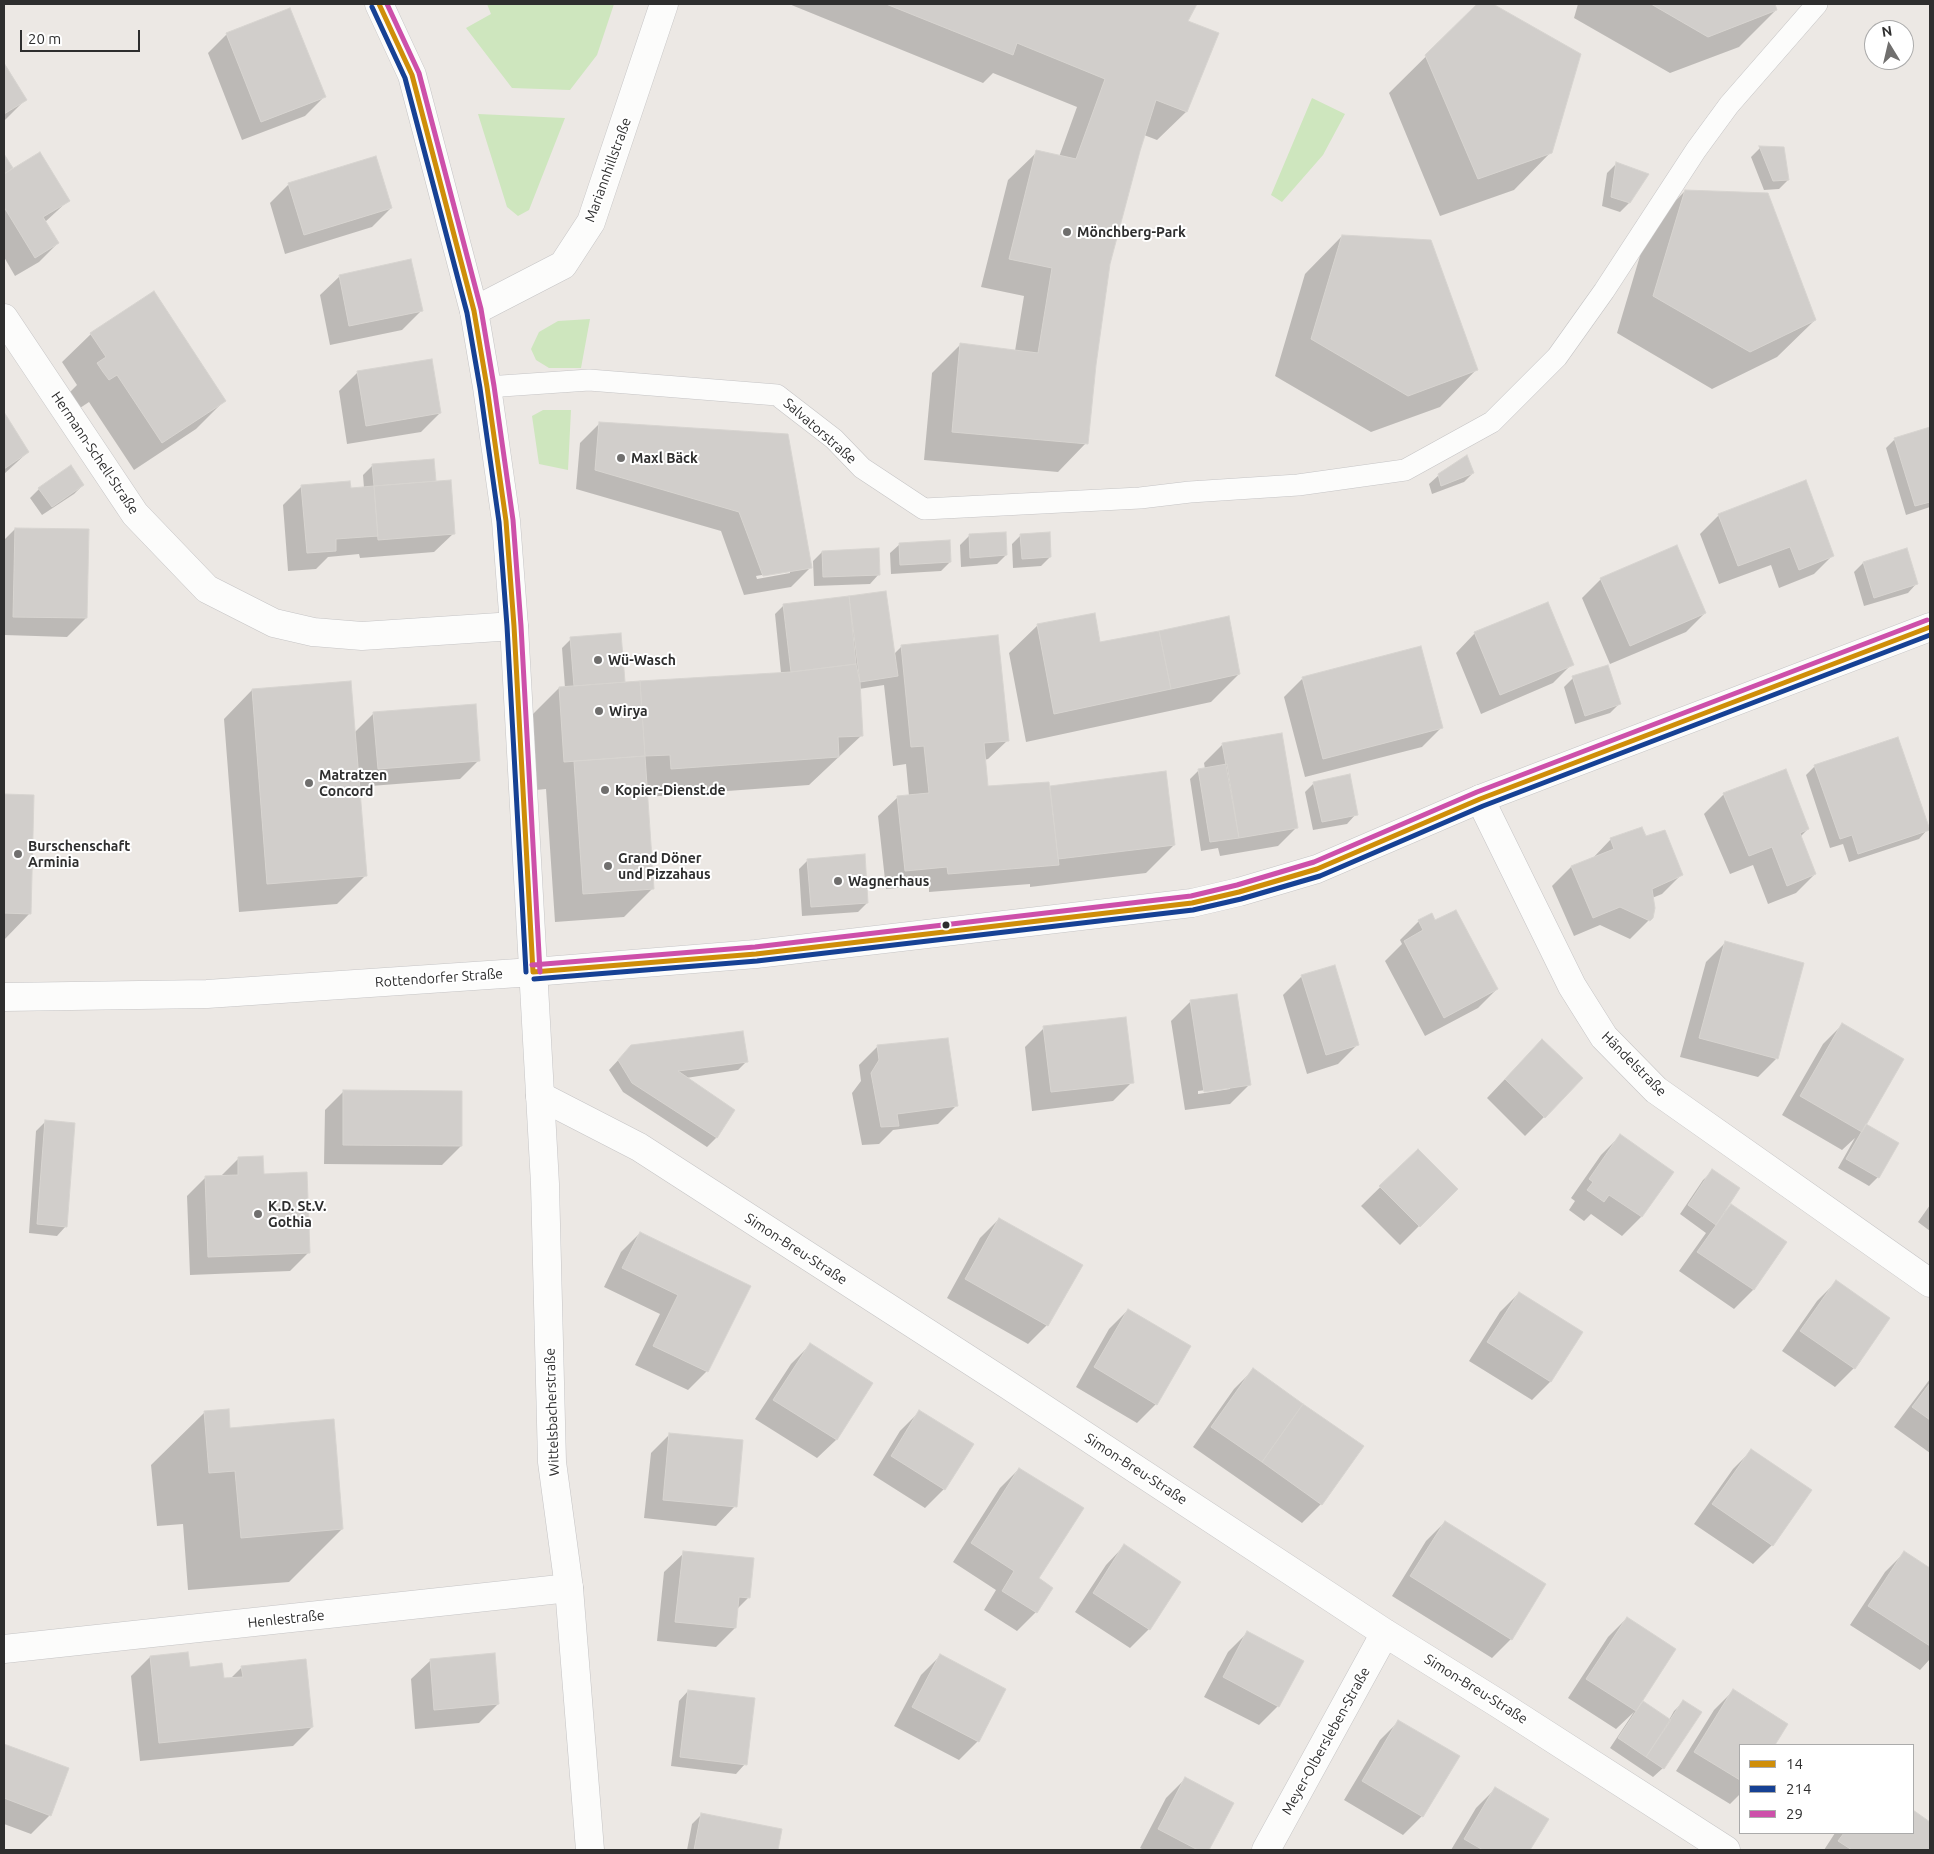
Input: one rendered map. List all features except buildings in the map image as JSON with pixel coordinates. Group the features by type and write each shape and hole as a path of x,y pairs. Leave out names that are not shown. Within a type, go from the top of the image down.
{"street":[{"path":"379,4 412,75 474,311 487,387 506,521 514,626 533,972"},
{"name":"Mariannhillstraße","path":"474,311 563,265 591,222 664,4"},
{"name":"Hermann-Schell-Straße","path":"4,318 135,514 207,589 274,623 313,632 362,636 514,626"},
{"name":"Rottendorfer Straße","path":"4,997 207,994 533,972 756,954 1192,903 1239,892 1317,869 1480,800 1930,627"},
{"name":"Händelstraße","path":"1480,800 1572,986 1604,1037 1656,1090 1930,1283"},
{"name":"Wittelsbacherstraße","path":"533,972 545,1184 552,1462 569,1588 590,1850"},
{"name":"Simon-Breu-Straße","path":"540,1096 639,1147 1008,1385 1385,1632 1726,1850"},
{"name":"Henlestraße","path":"4,1649 569,1588"},
{"name":"Meyer-Olbersleben-Straße","path":"1266,1850 1385,1632"}],"lane":[{"name":"Salvatorstraße","path":"487,387 589,380 777,395 834,439 862,468 924,509 1140,498 1190,492 1298,485 1405,470 1492,422 1556,357 1604,291 1696,150 1728,105 1817,4"}],"green space":[{"path":"487,4 614,4 597,55 570,90 512,88 466,28 491,14"},
{"path":"1312,98 1345,114 1323,155 1282,202 1271,195"},
{"path":"478,114 565,118 529,210 518,216 507,207"},
{"path":"590,319 581,368 549,368 536,360 531,349 539,332 558,321"},
{"path":"543,410 571,410 568,470 539,464 532,416"}],"transit line":[{"name":"14","path":"379,4 412,75 474,311 487,387 506,521 514,626 533,972"},
{"name":"29","path":"387,4 419,73 481,309 494,386 513,520 521,626 540,972"},
{"name":"214","path":"372,7 405,78 467,313 480,388 499,522 507,626 526,972"},
{"name":"29","path":"532,965 755,947 1191,896 1237,885 1314,862 1477,792 1927,620"},
{"name":"14","path":"533,972 756,954 1192,903 1239,892 1317,869 1480,799 1930,627"},
{"name":"214","path":"534,979 757,961 1193,910 1241,899 1320,876 1483,806 1930,635"}],"place":[{"name":"Mönchberg-Park","path":"1067,232"},
{"name":"Maxl Bäck","path":"621,458"},
{"name":"Wü-Wasch","path":"598,660"},
{"name":"Wirya","path":"599,711"},
{"name":"Matratzen Concord","path":"309,783"},
{"name":"Kopier-Dienst.de","path":"605,790"},
{"name":"Burschenschaft Arminia","path":"18,854"},
{"name":"Grand Döner und Pizzahaus","path":"608,866"},
{"name":"Wagnerhaus","path":"838,881"},
{"name":"K.D. St.V. Gothia","path":"258,1214"}]}
